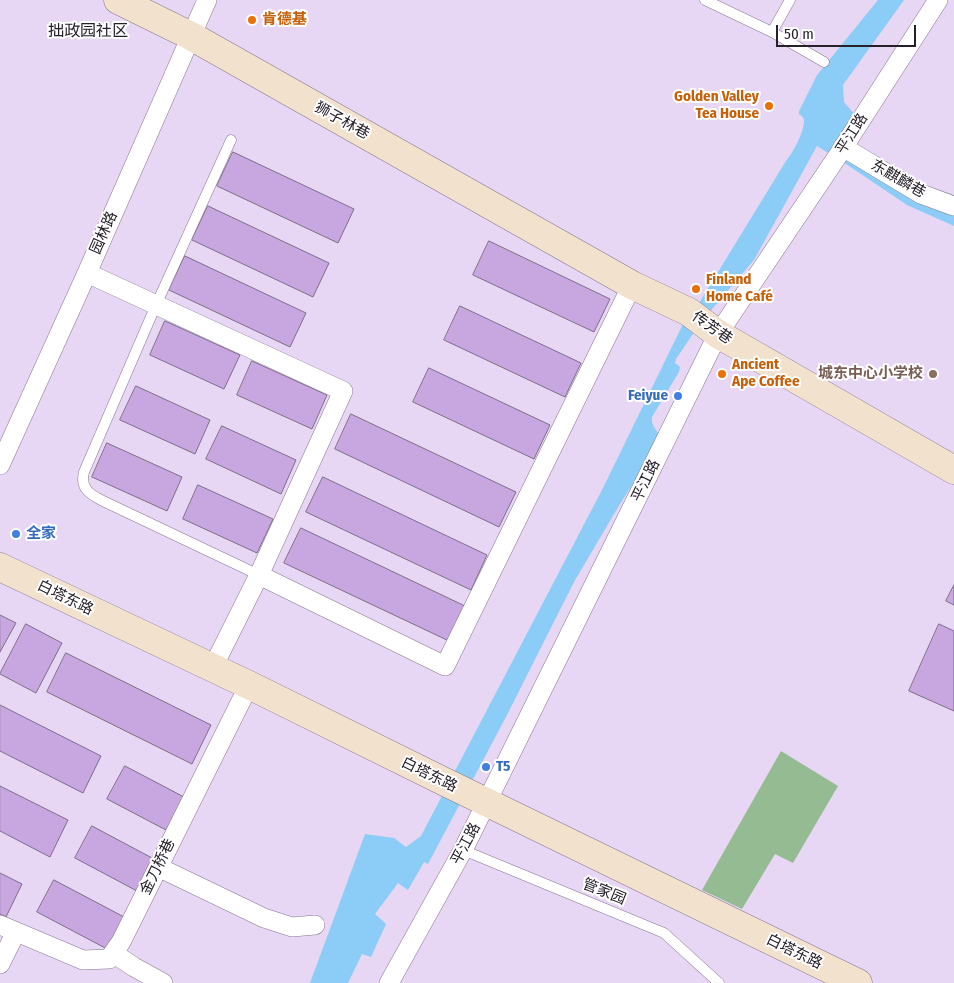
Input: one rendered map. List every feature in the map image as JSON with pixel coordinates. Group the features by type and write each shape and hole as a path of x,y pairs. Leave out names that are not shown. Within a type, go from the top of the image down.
{"main road":[{"name":"狮子林巷","path":"118,0 191,36 492,207"},
{"name":"传芳巷","path":"492,207 632,286 704,323 954,470"},
{"name":"白塔东路","path":"0,567 249,685 447,784 858,983"}],"street":[{"name":"园林路","path":"0,465 207,0"},
{"name":"平江路","path":"389,983 463,850 482,800 704,323 840,152 938,0"},
{"name":"东麒麟巷","path":"840,152 921,194 954,206"},
{"path":"87,273 343,391 259,575 212,668"},
{"path":"259,575 445,666 632,286"},
{"name":"金刀桥巷","path":"113,953 121,942 249,685"},
{"path":"158,868 264,918 292,927 315,925"},
{"path":"0,964 8,929 83,960 109,959 113,953 163,983"}],"lane":[{"path":"705,0 772,32 824,62"},
{"path":"772,32 790,0"},
{"path":"231,140 156,305 84,472 82,481 88,492 103,502 259,575"},
{"name":"管家园","path":"463,850 664,933 719,983"}],"green space":[{"path":"781,751 838,786 793,863 775,854 742,909 702,890"}],"water":[{"path":"878,0 904,0 843,85 844,102 856,116 837,142 954,213 954,226 907,205 817,146 754,260 701,322 676,359 675,363 680,367 679,372 652,417 655,429 660,435 657,445 574,582 507,715 428,864 424,862 408,890 398,883 375,914 386,924 371,957 362,954 348,983 310,983 365,834 394,838 406,847 421,836 603,488 684,322 696,308 795,147 804,124 799,111 817,75"}],"building":[{"path":"233,152 354,209 338,243 217,186"},
{"path":"208,206 329,263 313,297 192,240"},
{"path":"489,241 610,299 594,332 473,275"},
{"path":"185,256 306,313 290,347 169,290"},
{"path":"460,306 581,363 565,397 444,340"},
{"path":"165,321 240,355 224,389 150,355"},
{"path":"252,361 327,395 312,429 237,395"},
{"path":"429,368 550,425 534,459 413,402"},
{"path":"136,386 210,420 195,454 120,420"},
{"path":"351,414 516,492 499,527 335,449"},
{"path":"222,426 296,460 281,494 206,459"},
{"path":"107,443 182,477 167,511 92,477"},
{"path":"323,477 487,555 471,590 306,512"},
{"path":"198,485 273,519 257,553 183,519"},
{"path":"301,528 465,606 449,641 284,563"},
{"path":"954,585 954,605 946,601"},
{"path":"0,615 16,623 0,652"},
{"path":"26,624 62,643 36,693 0,674"},
{"path":"939,624 954,631 954,711 909,691"},
{"path":"66,653 211,725 192,764 47,692"},
{"path":"0,705 101,756 83,793 0,751"},
{"path":"125,766 184,797 166,830 107,799"},
{"path":"0,786 68,820 50,857 0,831"},
{"path":"92,826 154,859 137,891 75,858"},
{"path":"0,873 22,884 6,917 0,914"},
{"path":"54,880 126,918 109,950 37,912"}],"place":[{"name":"肯德基","path":"252,20"},
{"name":"Golden Valley Tea House","path":"769,106"},
{"name":"Finland Home Café","path":"696,289"},
{"name":"Ancient Ape Coffee","path":"722,374"},
{"name":"城东中心小学校","path":"933,374"},
{"name":"Feiyue","path":"678,396"},
{"name":"全家","path":"16,534"},
{"name":"T5","path":"486,767"}],"district":[{"name":"拙政园社区","path":"88,32"}]}
